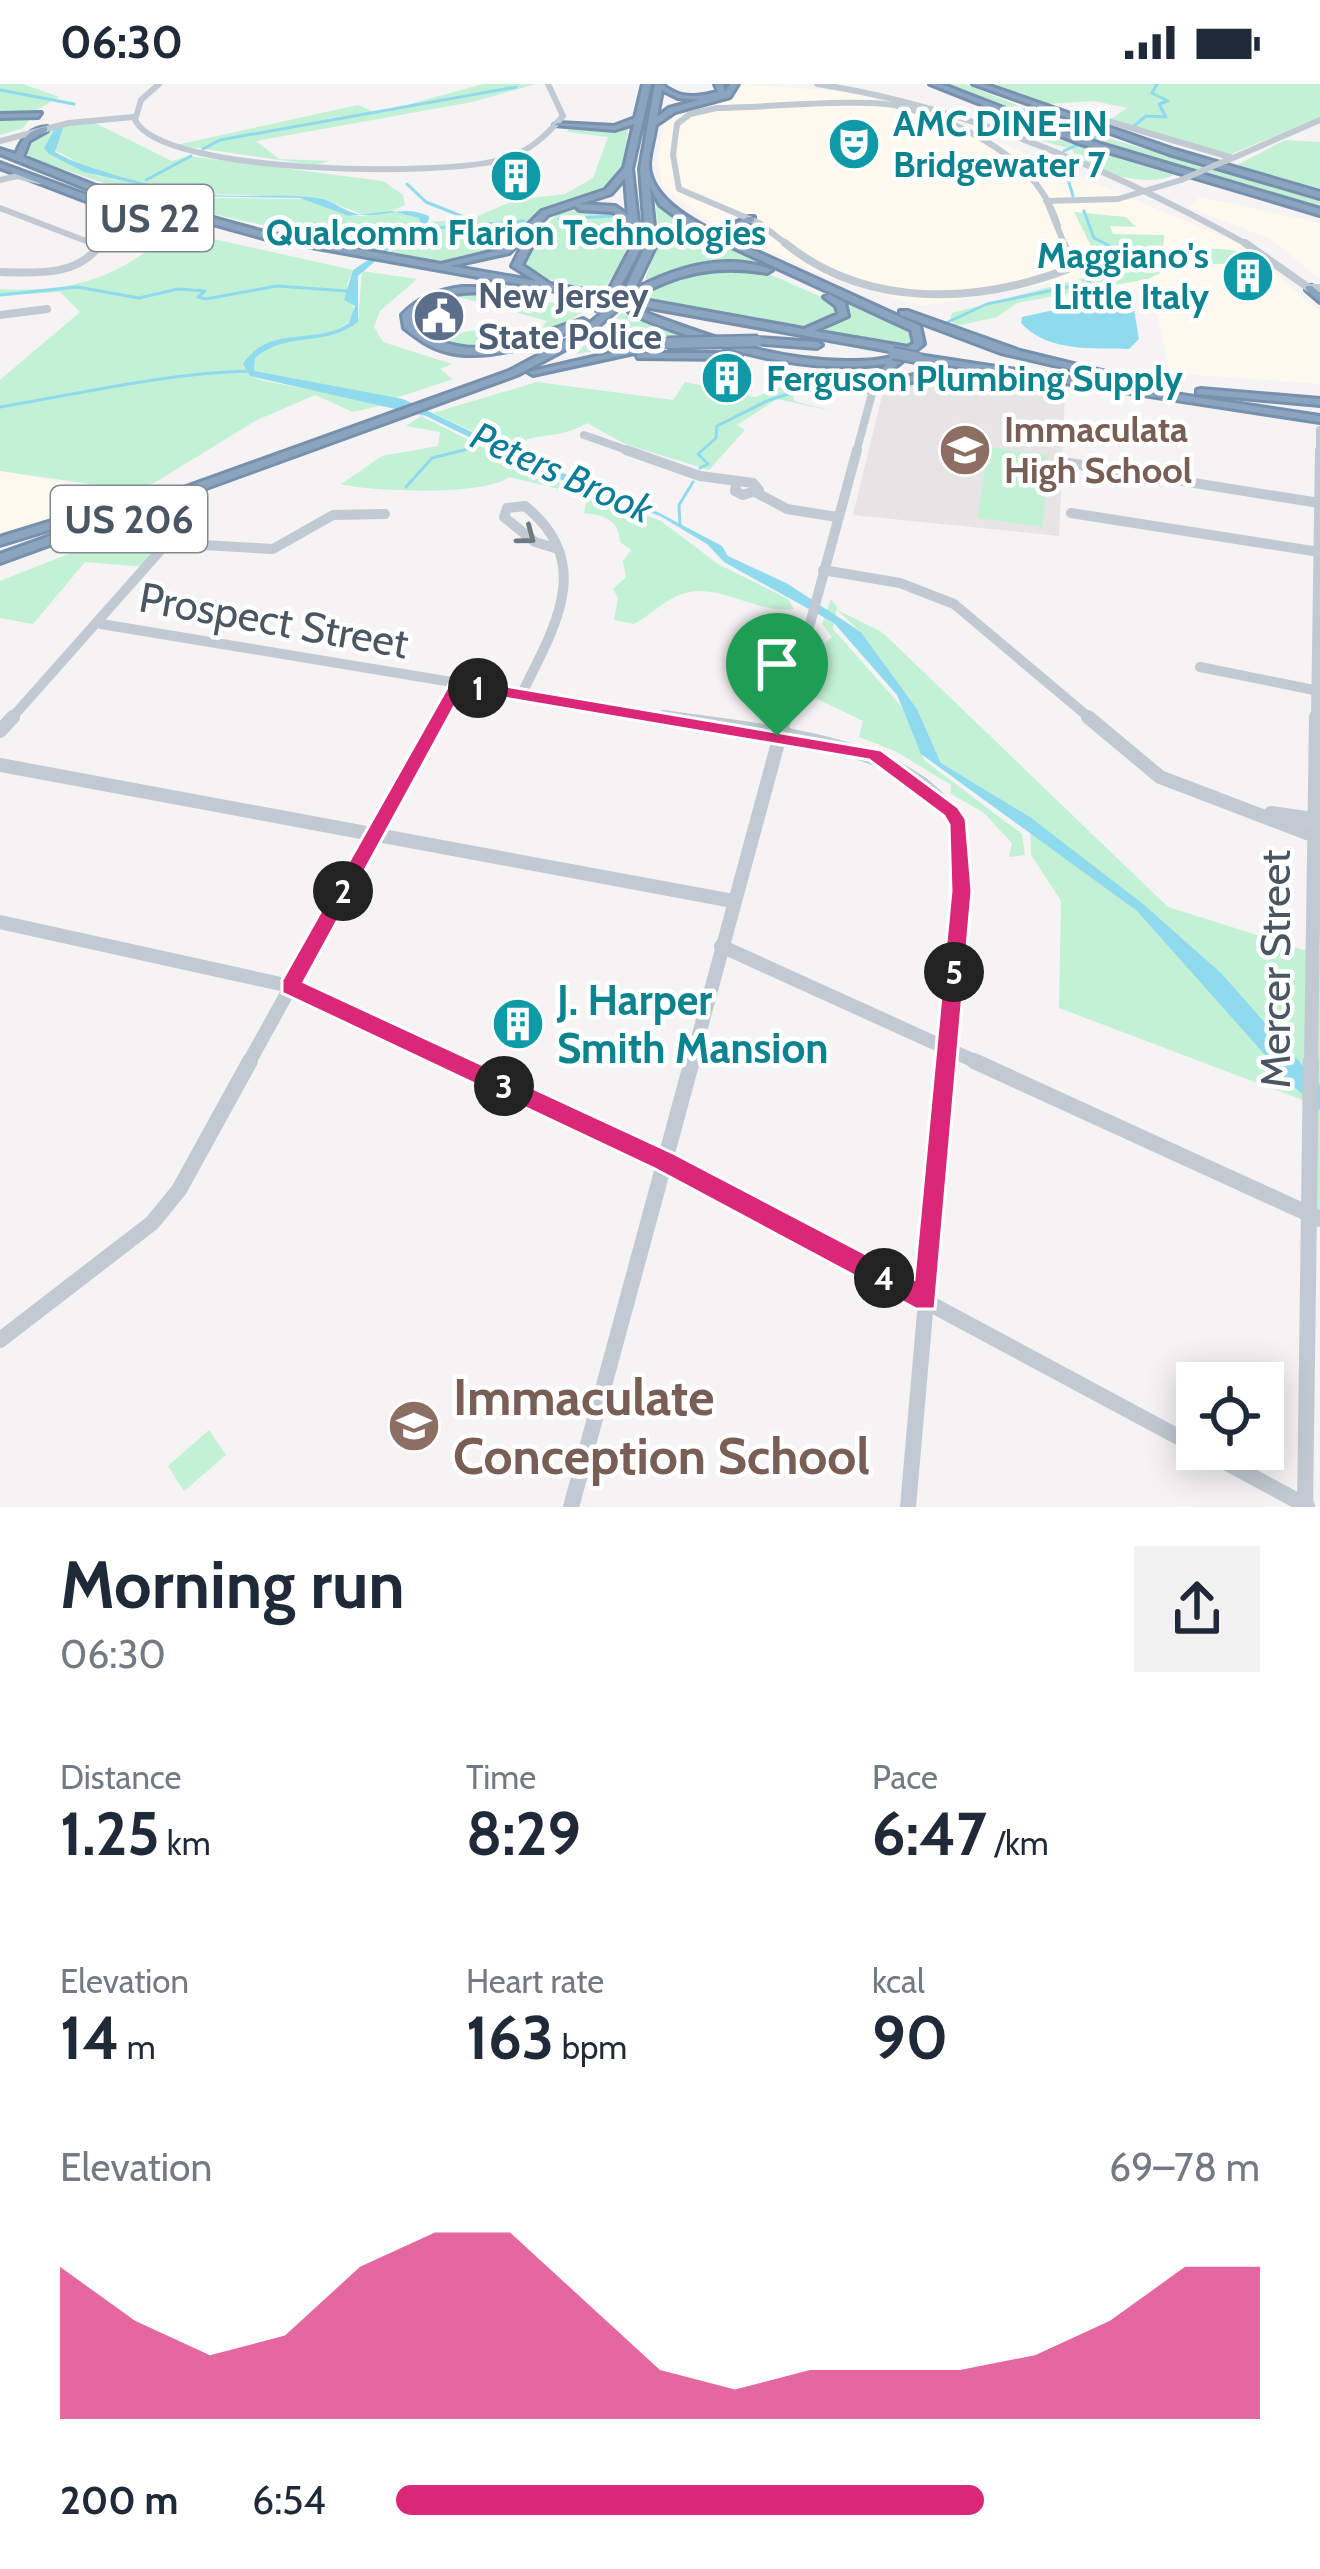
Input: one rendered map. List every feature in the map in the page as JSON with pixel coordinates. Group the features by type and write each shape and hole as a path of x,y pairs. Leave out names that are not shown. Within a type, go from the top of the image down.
{"highway":[{"path":"615,301 632,262 637,226 628,169 646,84"},
{"path":"659,84 671,95 696,98 722,93 719,84"},
{"path":"0,550 256,466 550,356 615,301 651,245 644,170 659,84"},
{"path":"651,125 667,112 727,95 734,84"},
{"path":"934,84 1101,148 1320,212"},
{"path":"976,84 1136,141 1320,195"},
{"path":"0,116 36,117"},
{"path":"558,125 615,128 638,120"},
{"path":"18,160 22,144 44,129"},
{"name":"US 22","path":"0,151 181,215 359,254 384,264 895,353"},
{"name":"US 22","path":"0,165 166,222 348,262 406,263 895,353 1162,387 1320,401"},
{"path":"406,263 458,263 498,255 545,213 608,192 628,169"},
{"path":"644,170 669,208 705,232 916,328 919,344 895,353 824,363"},
{"path":"669,208 708,226 748,218"},
{"path":"637,226 615,209 568,209 551,215 519,253 517,266 527,275 615,301 734,348 863,374 873,390"},
{"path":"748,218 729,228 728,236 833,287 1016,353"},
{"path":"442,396 518,362 615,301 680,270 738,265 784,276 844,310 826,326 772,328"},
{"path":"1316,288 1320,299"},
{"path":"522,291 450,291 416,305 406,320 429,342 478,351 530,345 583,322"},
{"path":"844,296 1016,353 1162,387"},
{"path":"442,396 583,358 667,343 758,341 895,353"},
{"path":"873,390 895,353"},
{"name":"US 22","path":"922,355 1295,416 1319,427"},
{"path":"583,358 796,360"},
{"path":"873,390 921,376 1150,401 1185,400"},
{"path":"0,550 390,415"},
{"name":"US 206","path":"0,568 256,466"}],"street":[{"path":"159,84 137,102 134,116 149,138 181,150 357,173 459,167 526,146 558,125 563,112 541,88"},
{"path":"817,84 847,86 935,108 1144,195 1253,247 1316,288"},
{"path":"847,86 840,94 853,105"},
{"path":"526,146 554,116 541,88"},
{"path":"853,105 901,106 1018,159 1047,202 1073,259 1065,271 929,300 826,268 748,218 705,205 676,188 670,166 679,120 712,109 853,105"},
{"path":"36,117 36,123 54,123 134,116"},
{"path":"0,139 134,116"},
{"path":"22,131 36,117"},
{"path":"1047,202 1114,204 1144,195 1320,120"},
{"path":"1108,121 1229,159"},
{"path":"0,139 54,123"},
{"path":"0,165 1,180 40,181"},
{"path":"0,208 100,245 91,258 64,268 0,272"},
{"path":"0,315 47,309"},
{"path":"572,1507 873,390"},
{"name":"Mercer Street","path":"1306,1506 1314,1216 1310,1109 1316,946 1312,835 1319,427"},
{"path":"584,435 736,485 740,494 757,493 787,509 837,517"},
{"path":"1069,463 1318,502"},
{"path":"521,695 565,596 566,565 559,534 534,511 521,505 507,508 504,518 538,547 559,549"},
{"path":"1072,513 1318,552"},
{"path":"0,731 100,624 162,548 185,539 274,549 333,515 385,514"},
{"path":"823,570 900,583 954,604 1160,777 1312,835"},
{"name":"Prospect Street","path":"100,624 840,746 895,765 951,812 962,845 946,1047"},
{"path":"1200,667 1317,691"},
{"path":"0,1340 165,1209 458,684"},
{"path":"0,765 733,901"},
{"path":"1252,810 1315,810"},
{"path":"0,922 290,986 664,1161 1176,1435"},
{"path":"721,946 1314,1216"},
{"path":"908,1507 946,1047"},
{"path":"1240,1470 1306,1506"}],"shaded area":[{"path":"743,84 864,93 911,105 1247,247 1320,313 1320,384 1170,373 1152,290 1080,288 1059,282 922,306 826,277 710,221 662,186 658,162 664,124 677,113 731,100"},
{"path":"1200,197 1320,223 1320,279 1271,239 1188,207"},
{"name":"Immaculata High School","path":"914,379 1065,394 1059,536 853,515 882,396"},
{"path":"0,470 129,497 0,535"}],"green space":[{"path":"0,84 23,84 59,97 35,111 12,114 30,119 23,128 0,135"},
{"path":"483,84 536,84 472,102 256,141 279,159 329,161 315,165 176,145 358,105 377,113"},
{"path":"947,84 965,84 1073,128 1320,200 1320,208 1173,167"},
{"path":"991,84 1320,84 1320,117 1229,155 1111,119 1127,108 1094,101 1048,104"},
{"path":"93,122 172,161 188,156 383,181 403,195 405,205 381,215 392,211 420,218 421,225 380,251 159,202 25,156 32,139 55,128 46,144 67,163 98,176 208,198 306,199 349,216 367,216 320,198 193,193 91,170 53,149 63,126"},
{"path":"570,127 628,127 621,169 604,189 541,214 478,257 439,260 388,253 430,222 473,218 515,200 565,194 593,178 608,137 567,132"},
{"path":"1037,133 1173,175 1150,180 1104,172 1072,149 1023,136"},
{"path":"1285,140 1320,142 1320,190 1235,166"},
{"path":"655,198 703,233 784,273 712,263 645,280 659,239"},
{"path":"584,208 613,210 629,220 622,259 601,293 537,276 520,256 556,215"},
{"path":"1074,212 1126,217 1136,227 1110,226 1113,234 1164,235 1163,252 1226,250 1260,262 1175,266 1148,279 1017,303 997,317 956,326 950,320 952,313 1087,277 1096,256"},
{"path":"173,230 353,270 347,284 355,316 329,332 267,344 243,364 250,376 264,381 388,404 353,412 315,395 257,420 154,483 131,490 0,471 0,380 80,312 60,292 0,296 0,289 50,288 94,279 133,260"},
{"path":"696,267 760,270 833,302 840,316 819,323 768,325 636,300"},
{"path":"362,271 417,279 380,311 374,327 383,342 452,364 440,369 453,379 390,400 254,372 255,358 268,349 358,322"},
{"path":"822,290 906,322 917,341 910,347 806,331 833,326 849,313 844,303"},
{"path":"471,291 587,308 535,337 547,321 459,297 415,321 435,331 423,332 411,324 426,303"},
{"path":"622,313 690,337 575,354"},
{"path":"499,326 533,338 472,346 430,338"},
{"path":"814,375 821,380 793,395 794,401 832,411 777,399 737,425 745,430 709,470 625,444 587,423 509,448 433,413 537,382 673,400 685,382 755,397"},
{"path":"421,416 534,473 661,521 718,564 788,599 794,609 696,591 675,597 634,624 614,620 618,598 613,589 626,577 623,561 631,550 620,542 613,523 584,513 586,503 572,492 509,477 454,490 341,484 382,456 438,446 440,432 406,426"},
{"path":"988,447 1048,455 1043,527 978,518"},
{"path":"180,510 183,523 147,567 85,562 33,624 0,618 0,581"},
{"path":"831,599 837,607 833,629 901,706 924,760 1022,834 1025,855 1009,857 1012,843 983,812 951,794 951,785 895,751 859,737 863,721 803,692 815,676 818,649 832,637 822,624"},
{"path":"837,610 882,632 1168,907 1320,955 1320,1222 1309,1218 1308,1102 1059,1008 1061,901 1031,855 1030,817 941,763 917,709 861,632"},
{"path":"209,1430 226,1455 184,1491 168,1466"}],"water":[{"path":"55,128 63,128 55,152 124,177 212,195 318,198 362,215 349,216 300,198 189,196 84,172 44,148"},
{"path":"396,212 429,216 427,229 393,246 358,276 358,322 333,335 268,349 255,358 254,371 403,399 541,465 633,499 722,546 728,556 788,584 861,632 917,709 941,763 1030,817 1143,904 1221,973 1320,1085 1320,1110 1290,1083 1137,911 921,754 897,695 834,623 724,562 707,544 660,516 538,471 426,416 250,376 243,364 265,344 336,330 349,323 355,306 344,300 353,270 421,225 419,218"},
{"path":"1118,296 1132,298 1139,339 1129,349 1057,344 1021,323 1022,317"}],"waterway":[{"path":"1134,126 1146,116 1166,117 1159,104 1168,101 1152,93 1157,84"},
{"path":"203,149 220,140 516,87"},
{"path":"0,90 74,104"},
{"path":"1089,139 1105,135"},
{"path":"1064,151 1077,145"},
{"path":"146,180 191,156"},
{"path":"1065,169 1073,196"},
{"path":"407,184 426,202 469,219"},
{"path":"1084,211 1094,238 1110,246 1104,253 1113,272 1088,282"},
{"path":"559,219 614,216"},
{"path":"425,229 524,221"},
{"path":"0,295 77,287 139,298 178,289 205,291 198,297 206,299 277,286 347,291"},
{"path":"948,322 987,304 1072,286"},
{"path":"0,407 156,380 250,371"},
{"path":"700,468 708,464 698,454 716,438 717,426 769,400 831,381 836,371"},
{"name":"Peters Brook","path":"406,487 432,458 468,449 476,441"},
{"path":"680,525 679,505 693,482"}],"place":[{"name":"AMC DINE-IN Bridgewater 7","path":"854,144"},
{"name":"Qualcomm Flarion Technologies","path":"516,176"},
{"name":"Maggiano's Little Italy","path":"1248,276"},
{"name":"New Jersey State Police","path":"439,316"},
{"name":"Ferguson Plumbing Supply","path":"727,378"},
{"name":"Immaculata High School","path":"965,450"},
{"name":"J. Harper Smith Mansion","path":"518,1024"},
{"name":"Immaculate Conception School","path":"414,1426"}],"route":[{"path":"458,684 777,736 874,754 895,765 959,824 962,891 926,1299 664,1161 290,986 458,684"}]}
